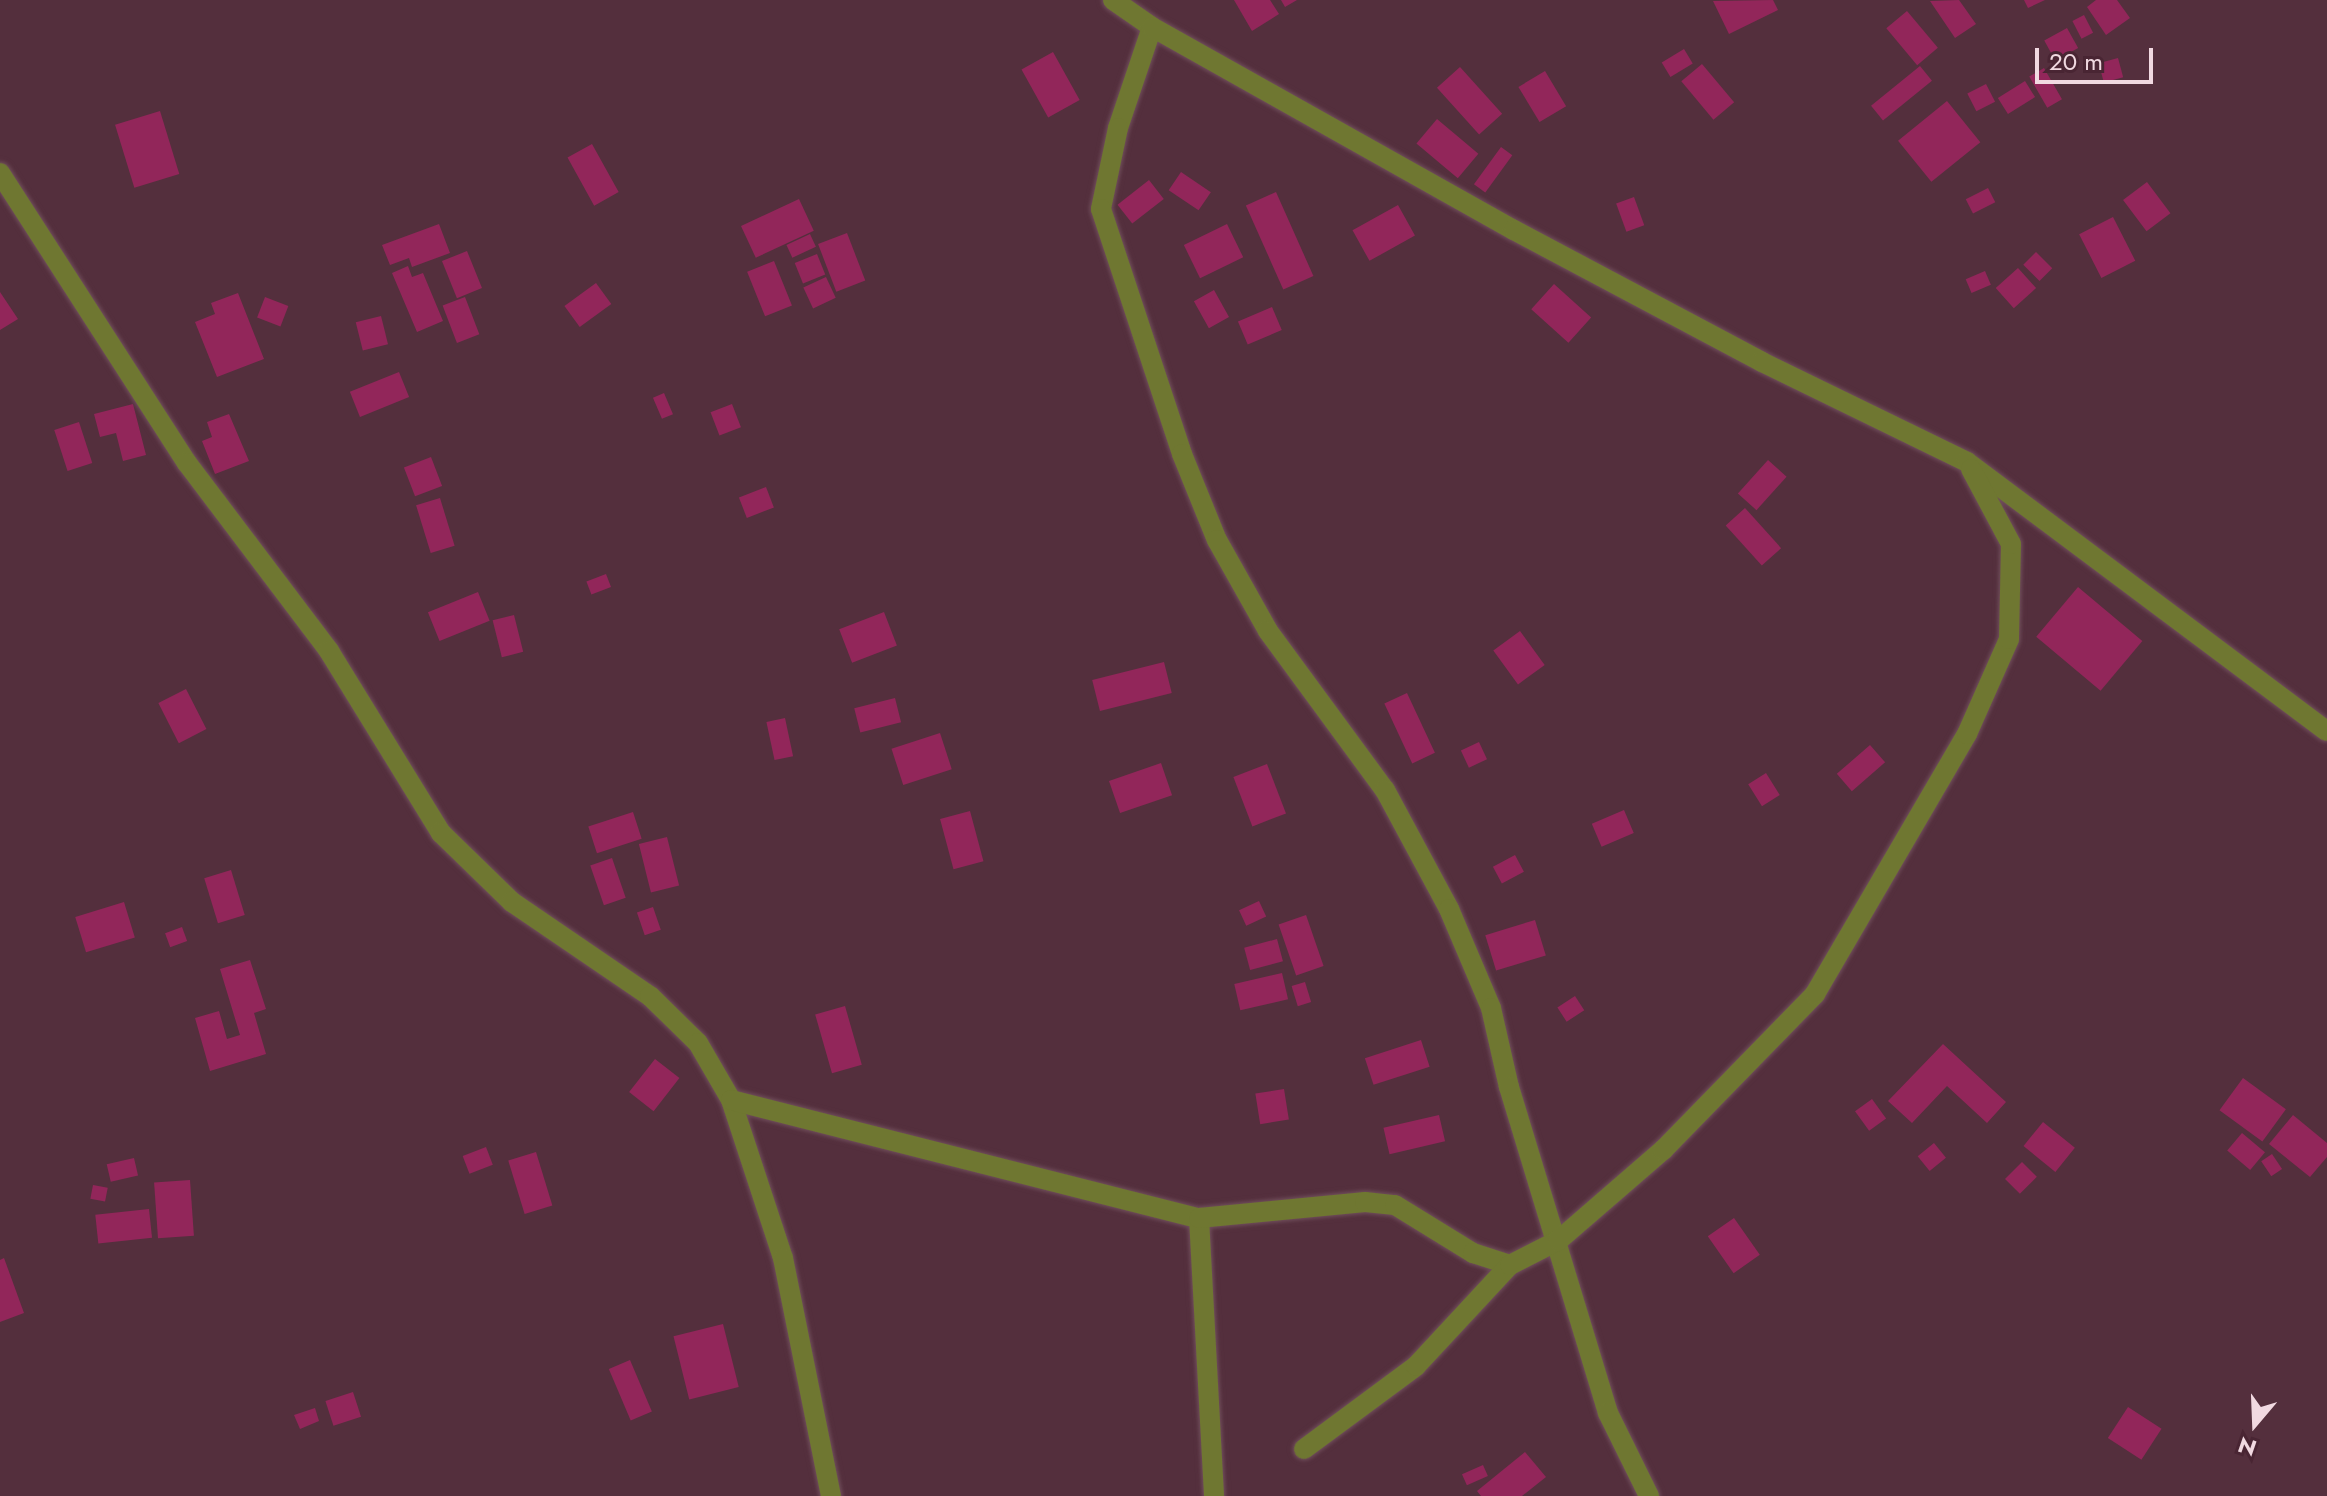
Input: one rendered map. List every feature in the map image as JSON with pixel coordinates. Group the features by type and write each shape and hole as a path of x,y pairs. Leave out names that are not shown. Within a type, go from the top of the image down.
{"street":[{"path":"1113,0 1152,27 1528,238 1762,362 1967,462 2327,731"},
{"path":"1152,27 1118,128 1101,209 1182,454 1217,540 1268,631 1385,790 1449,909 1491,1008 1509,1087 1559,1240 1608,1413 1649,1496"},
{"path":"0,173 187,463 329,651 441,833 512,902 650,996 698,1043 731,1100 783,1258 831,1496"},
{"path":"1304,1449 1416,1366 1510,1265 1559,1240 1663,1150 1815,994 1967,734 2009,639 2011,544 1967,462"},
{"path":"731,1100 1199,1218 1365,1202 1395,1205 1473,1253 1510,1265"},
{"path":"1199,1218 1214,1496"}],"building":[{"path":"1234,0 1270,0 1279,14 1252,31"},
{"path":"1281,0 1297,0 1285,7"},
{"path":"1773,0 1778,10 1729,34 1713,1"},
{"path":"1959,0 1976,24 1955,38 1930,1"},
{"path":"2024,0 2045,0 2028,8"},
{"path":"2096,0 2117,0 2130,18 2106,35 2087,7"},
{"path":"1907,11 1938,48 1917,65 1886,28"},
{"path":"2084,15 2093,33 2081,39 2072,21"},
{"path":"2067,28 2078,48 2055,61 2044,41"},
{"path":"1684,49 1693,64 1670,77 1662,62"},
{"path":"1053,52 1080,100 1048,118 1022,69"},
{"path":"2118,58 2123,77 2104,82 2099,63"},
{"path":"1702,64 1734,102 1713,120 1681,81"},
{"path":"1920,66 1932,81 1883,120 1871,106"},
{"path":"1460,67 1502,114 1479,135 1437,88"},
{"path":"2044,68 2062,99 2047,108 2029,76"},
{"path":"1545,71 1566,106 1540,122 1518,87"},
{"path":"2025,81 2035,97 2008,114 1998,98"},
{"path":"1986,84 1995,102 1976,111 1967,94"},
{"path":"1947,101 1980,142 1931,182 1898,141"},
{"path":"160,111 179,174 134,188 115,125"},
{"path":"1437,119 1478,154 1458,178 1416,144"},
{"path":"592,144 619,192 594,206 568,158"},
{"path":"1501,147 1512,155 1485,192 1474,184"},
{"path":"1181,172 1211,192 1199,210 1169,190"},
{"path":"1149,180 1164,199 1132,224 1117,205"},
{"path":"2147,182 2170,213 2147,231 2123,200"},
{"path":"1988,188 1995,202 1973,214 1966,199"},
{"path":"1276,192 1313,276 1283,289 1246,205"},
{"path":"1634,197 1644,225 1626,232 1616,203"},
{"path":"799,199 814,231 756,258 741,226"},
{"path":"1398,205 1415,236 1369,261 1353,230"},
{"path":"2113,217 2135,261 2101,278 2079,234"},
{"path":"439,224 450,253 412,267 409,258 390,265 382,245"},
{"path":"1227,224 1243,257 1200,278 1184,245"},
{"path":"847,233 865,281 836,292 818,244"},
{"path":"810,234 816,247 792,258 786,245"},
{"path":"467,251 482,288 457,298 442,261"},
{"path":"2036,252 2052,268 2040,281 2023,265"},
{"path":"817,254 825,274 803,283 795,263"},
{"path":"774,261 792,306 765,316 747,272"},
{"path":"408,266 412,277 423,273 443,321 417,332 392,273"},
{"path":"2018,268 2036,288 2014,308 1996,288"},
{"path":"1985,271 1991,285 1972,293 1966,279"},
{"path":"826,277 836,298 813,308 803,288"},
{"path":"596,283 611,304 580,327 564,306"},
{"path":"1554,284 1591,317 1568,343 1531,309"},
{"path":"1214,290 1229,317 1209,328 1194,301"},
{"path":"0,292 18,319 0,330"},
{"path":"238,293 264,359 217,377 195,322 215,314 211,303"},
{"path":"265,297 288,306 280,326 257,318"},
{"path":"465,297 479,334 457,343 443,306"},
{"path":"1272,307 1282,330 1248,344 1238,321"},
{"path":"381,316 388,344 363,350 356,322"},
{"path":"399,372 409,397 360,417 350,392"},
{"path":"664,393 673,414 662,419 653,398"},
{"path":"133,404 146,455 123,461 116,433 100,437 94,414"},
{"path":"732,404 741,427 719,436 711,412"},
{"path":"229,414 249,461 215,474 202,441 212,437 207,422"},
{"path":"79,422 92,463 68,471 54,430"},
{"path":"431,457 442,486 415,496 404,467"},
{"path":"1768,460 1787,477 1756,510 1738,493"},
{"path":"766,487 774,508 747,518 739,497"},
{"path":"440,498 455,546 431,553 416,505"},
{"path":"1745,508 1781,548 1762,566 1726,525"},
{"path":"606,574 611,587 591,595 586,582"},
{"path":"2078,587 2142,641 2101,691 2036,637"},
{"path":"478,592 490,621 440,641 428,612"},
{"path":"884,612 897,646 852,663 839,629"},
{"path":"514,615 523,652 502,657 493,620"},
{"path":"1520,631 1545,665 1518,684 1493,650"},
{"path":"1164,662 1172,693 1100,711 1092,680"},
{"path":"186,689 206,729 179,743 158,703"},
{"path":"1407,693 1435,753 1412,763 1384,704"},
{"path":"895,698 901,722 860,732 854,708"},
{"path":"785,718 793,756 775,760 766,722"},
{"path":"940,733 952,769 903,785 891,749"},
{"path":"1479,742 1487,759 1469,768 1461,750"},
{"path":"1870,745 1885,762 1852,791 1837,774"},
{"path":"1161,763 1172,795 1120,813 1109,781"},
{"path":"1267,764 1286,813 1252,826 1233,777"},
{"path":"1766,773 1780,795 1762,806 1748,784"},
{"path":"1624,810 1634,833 1602,847 1592,824"},
{"path":"970,811 983,861 954,869 940,819"},
{"path":"633,812 642,839 597,853 588,827"},
{"path":"667,837 679,886 651,893 639,844"},
{"path":"1515,855 1524,872 1502,884 1493,867"},
{"path":"612,858 626,898 604,905 590,865"},
{"path":"231,870 245,915 218,923 204,878"},
{"path":"1259,901 1266,916 1246,926 1239,910"},
{"path":"124,902 135,937 86,952 75,917"},
{"path":"653,907 661,930 645,935 637,913"},
{"path":"1306,915 1324,966 1296,975 1279,924"},
{"path":"1535,920 1546,955 1496,971 1485,935"},
{"path":"182,927 187,941 170,947 165,933"},
{"path":"1277,939 1283,961 1250,970 1244,948"},
{"path":"250,960 266,1009 254,1013 266,1054 210,1071 195,1018 219,1011 227,1039 240,1035 220,969"},
{"path":"1282,973 1288,999 1240,1010 1234,984"},
{"path":"1305,982 1311,1002 1298,1006 1292,986"},
{"path":"1575,996 1584,1010 1567,1022 1557,1007"},
{"path":"845,1006 862,1065 832,1073 815,1015"},
{"path":"1421,1040 1430,1067 1374,1085 1365,1058"},
{"path":"1943,1044 2006,1102 1987,1123 1947,1086 1912,1123 1888,1101"},
{"path":"655,1059 679,1078 654,1111 629,1092"},
{"path":"2243,1078 2286,1109 2262,1142 2219,1110"},
{"path":"1284,1089 1289,1120 1260,1124 1255,1094"},
{"path":"1872,1099 1886,1118 1869,1131 1855,1111"},
{"path":"1439,1115 1445,1141 1390,1154 1383,1128"},
{"path":"2293,1115 2327,1143 2327,1157 2310,1177 2269,1144"},
{"path":"2043,1122 2075,1148 2055,1172 2023,1146"},
{"path":"2242,1133 2265,1152 2250,1170 2227,1151"},
{"path":"1934,1143 1946,1158 1930,1171 1918,1156"},
{"path":"486,1147 493,1165 469,1174 463,1156"},
{"path":"536,1152 552,1206 525,1214 508,1160"},
{"path":"2272,1154 2282,1169 2271,1176 2261,1161"},
{"path":"134,1158 138,1176 111,1182 107,1164"},
{"path":"2022,1162 2037,1177 2020,1194 2005,1179"},
{"path":"190,1180 194,1236 158,1238 154,1183"},
{"path":"93,1185 108,1188 105,1202 90,1199"},
{"path":"149,1209 152,1238 98,1243 95,1215"},
{"path":"1734,1218 1760,1255 1734,1273 1708,1236"},
{"path":"4,1258 24,1313 0,1322 0,1260"},
{"path":"723,1324 739,1387 689,1399 674,1336"},
{"path":"630,1360 652,1412 631,1421 609,1369"},
{"path":"353,1392 361,1417 333,1426 325,1401"},
{"path":"2128,1407 2162,1429 2141,1460 2108,1438"},
{"path":"315,1408 319,1421 300,1429 294,1415"},
{"path":"1525,1452 1546,1477 1522,1496 1481,1496 1477,1491"},
{"path":"1483,1465 1488,1476 1467,1485 1462,1474"}]}
